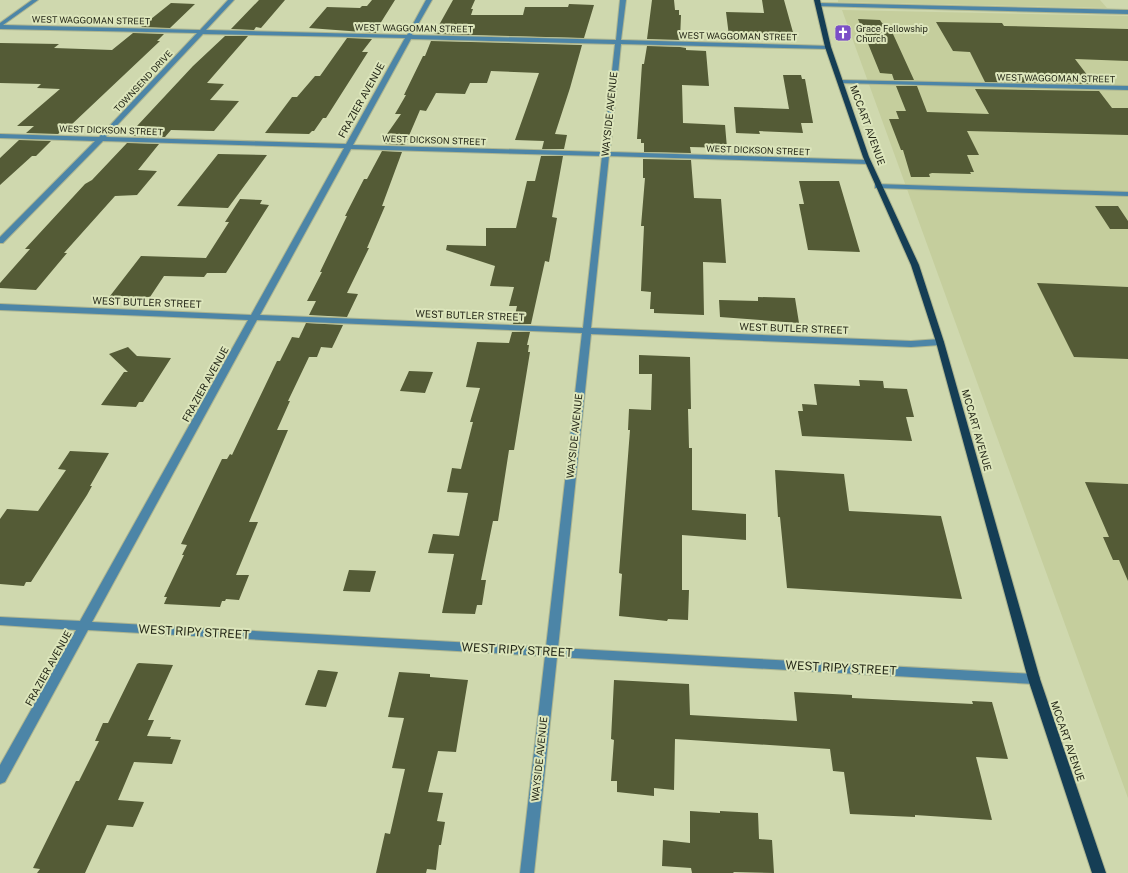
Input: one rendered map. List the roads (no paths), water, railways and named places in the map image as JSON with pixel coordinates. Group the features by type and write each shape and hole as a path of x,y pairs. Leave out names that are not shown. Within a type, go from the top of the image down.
{"main road":[{"name":"MCCART AVENUE","path":"817,3 828,47 868,162 915,265 940,342 1034,679 1099,873"}],"street":[{"path":"0,26 35,0"},
{"name":"TOWNSEND DRIVE","path":"0,242 101,139 231,0"},
{"name":"FRAZIER AVENUE","path":"0,778 429,0"},
{"name":"WAYSIDE AVENUE","path":"526,873 617,42 623,0"},
{"path":"817,3 1128,12"},
{"name":"WEST WAGGOMAN STREET","path":"0,26 828,47"},
{"name":"WEST WAGGOMAN STREET","path":"840,82 1128,88"},
{"name":"WEST DICKSON STREET","path":"0,136 868,162"},
{"path":"878,186 1128,194"},
{"name":"WEST BUTLER STREET","path":"0,307 911,344 940,342"},
{"name":"WEST RIPY STREET","path":"0,621 1034,679"}],"place":[{"name":"Grace Fellowship Church","path":"843,33"}]}
